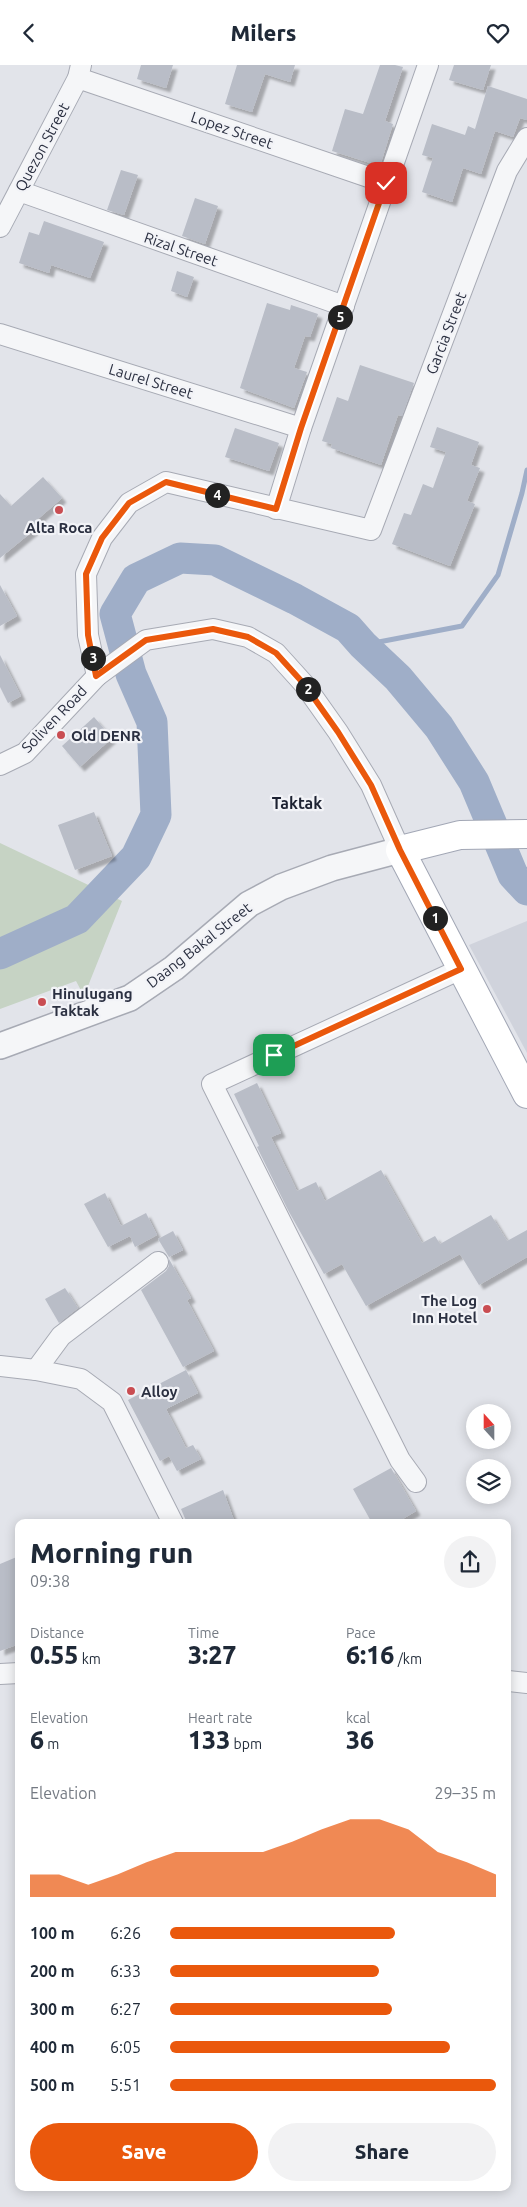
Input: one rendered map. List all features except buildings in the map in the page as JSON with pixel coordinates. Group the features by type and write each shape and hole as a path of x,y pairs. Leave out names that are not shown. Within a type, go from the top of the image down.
{"main road":[{"path":"527,834 460,835 400,850 527,1093"}],"street":[{"path":"101,672 88,635 86,574 102,538 129,503 166,482 276,509 301,428 428,65"},
{"name":"Lopez Street","path":"80,71 386,183"},
{"name":"Quezon Street","path":"0,227 80,71"},
{"name":"Garcia Street","path":"276,509 371,530 507,171 527,138"},
{"name":"Rizal Street","path":"18,191 344,306"},
{"name":"Laurel Street","path":"0,334 301,428"},
{"name":"Soliven Road","path":"0,765 25,753 101,672 146,640 213,629 248,637 276,653 304,684 338,732 371,785 400,850"},
{"name":"Daang Bakal Street","path":"0,1046 130,998 174,968 249,904 281,887 332,869 400,850"},
{"path":"416,1482 400,1460 212,1084 461,969"},
{"path":"36,1370 61,1336 158,1262"},
{"path":"0,1366 36,1370 81,1379 112,1401 171,1519"},
{"path":"0,1674 15,1673"},
{"path":"511,1681 527,1683"}],"shaded area":[{"path":"527,921 527,1053 469,945"}],"green space":[{"path":"0,843 122,901 84,996 76,981 0,1009"}],"waterway":[{"path":"363,645 462,626 498,575 527,470"},
{"path":"0,954 77,919 136,857 156,815 152,722 131,674 115,614 136,579 180,558 215,560 295,599 348,628 398,678 439,727 474,782 513,875 527,890"}],"place":[{"name":"Alta Roca","path":"59,510"},
{"name":"Old DENR","path":"61,735"},
{"name":"Hinulugang Taktak","path":"42,1002"},
{"name":"The Log Inn Hotel","path":"487,1309"},
{"name":"Alloy","path":"131,1391"}],"district":[{"name":"Taktak","path":"297,803"}],"route":[{"path":"274,1055 461,969 400,850 371,785 338,732 304,684 276,653 248,637 213,629 146,640 96,676 88,635 86,574 102,538 129,503 166,482 276,509 301,428 386,183"}]}
